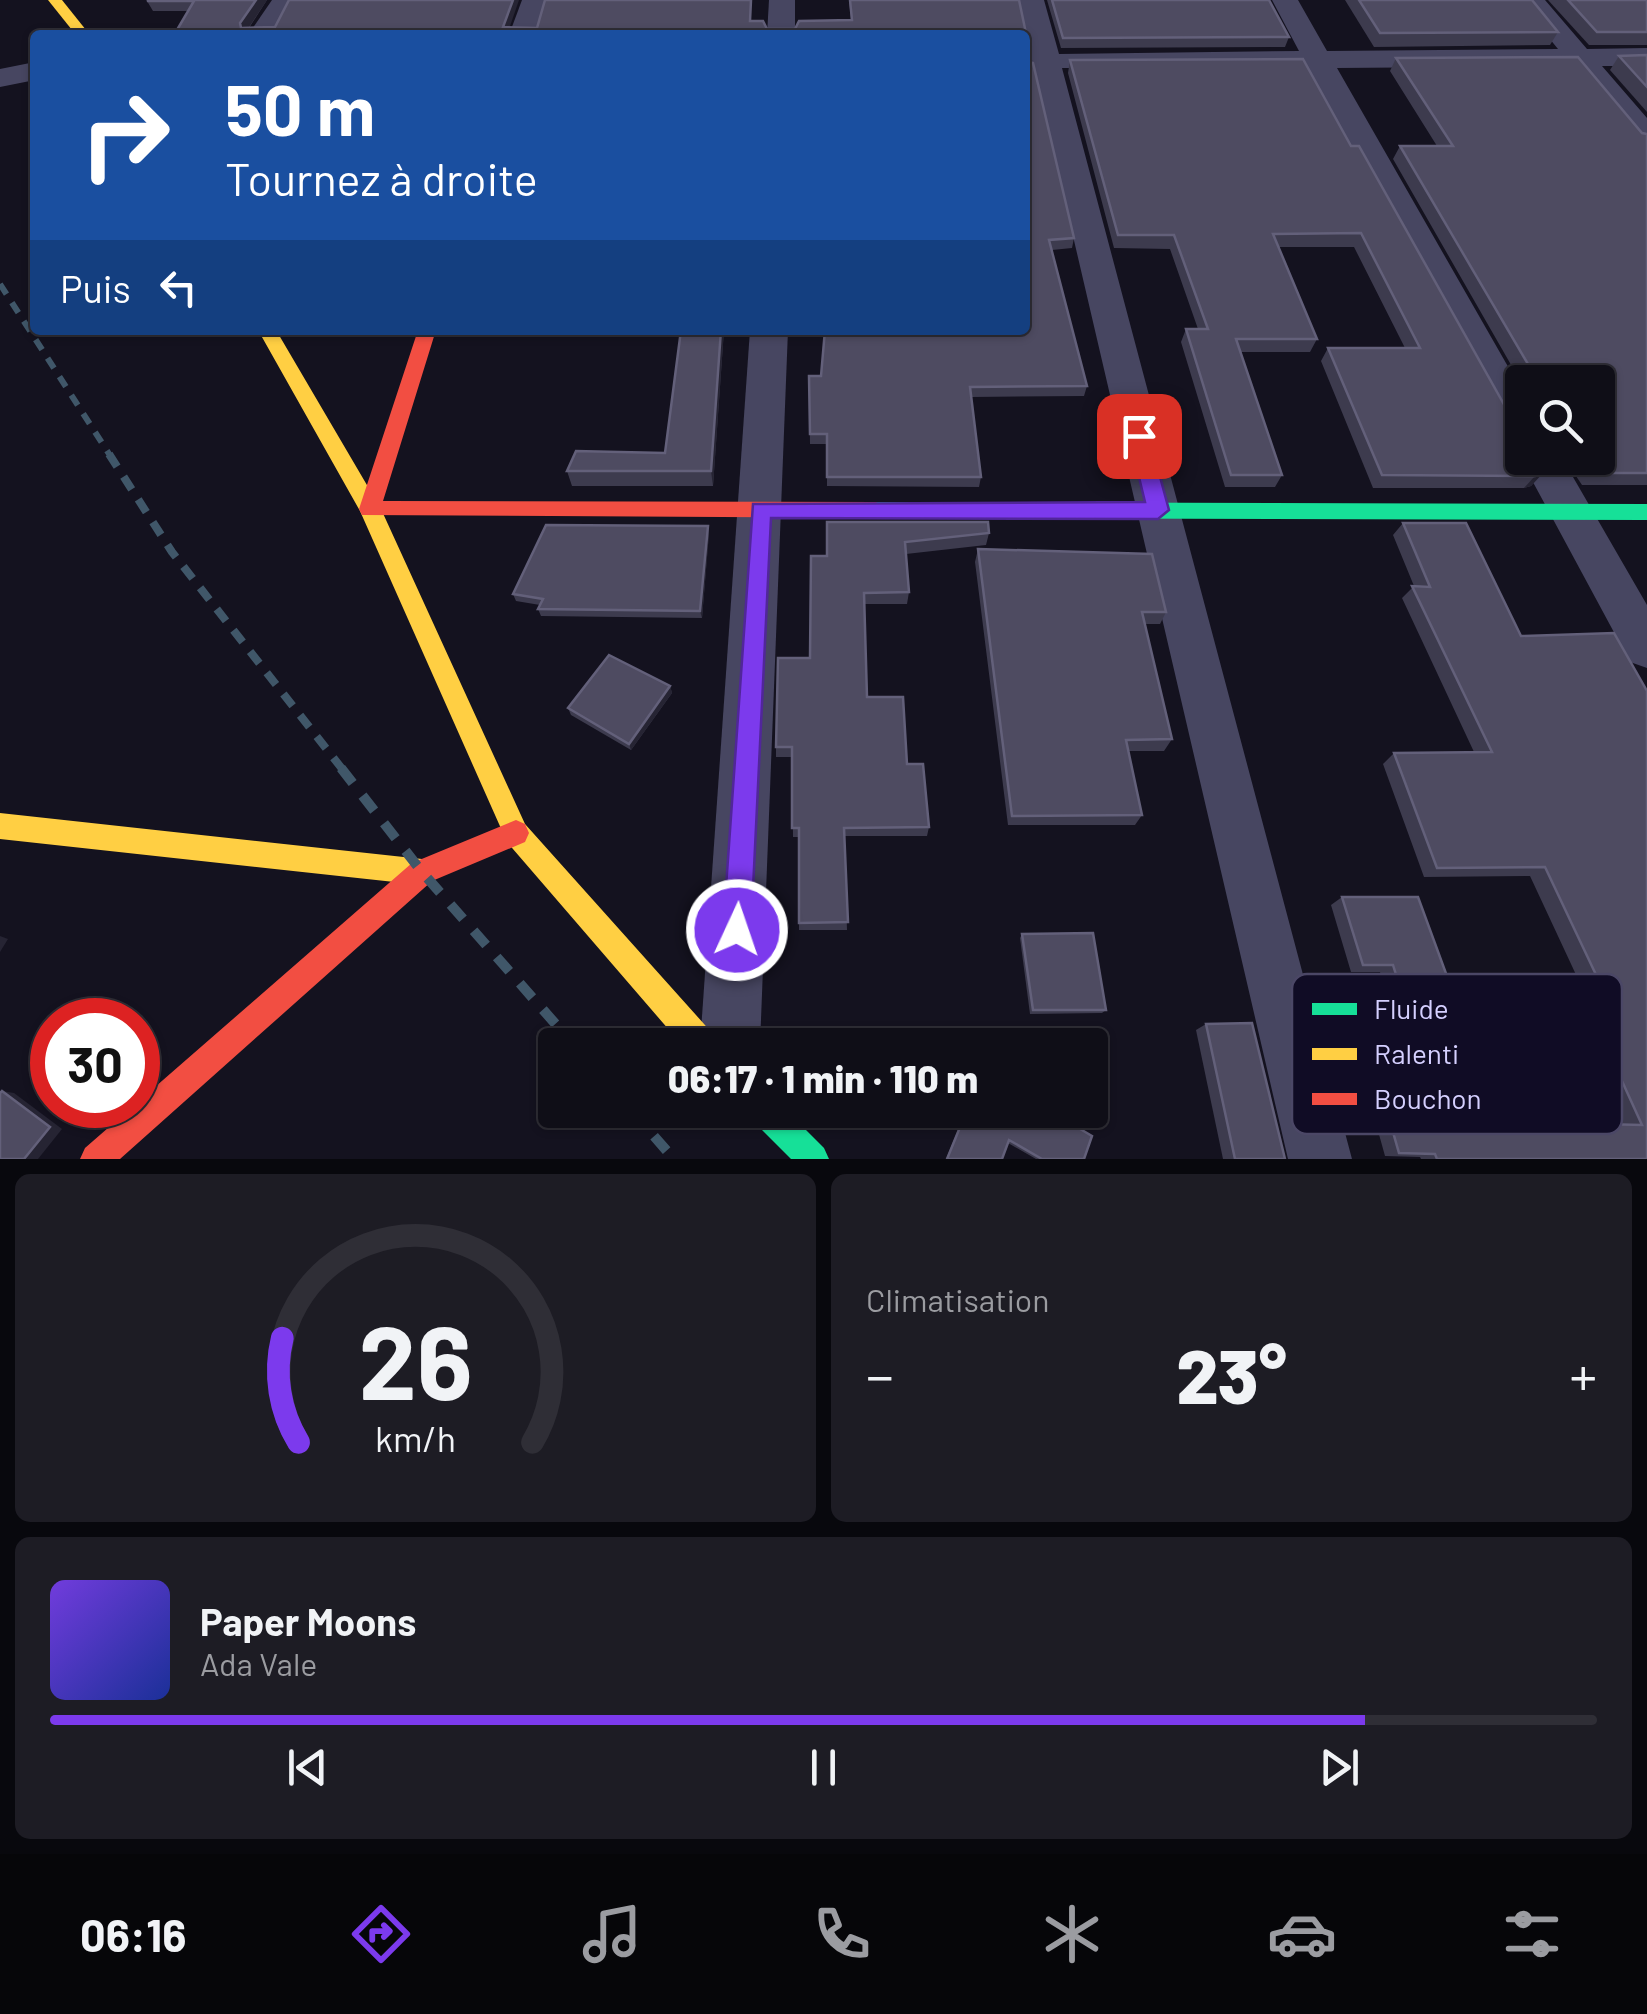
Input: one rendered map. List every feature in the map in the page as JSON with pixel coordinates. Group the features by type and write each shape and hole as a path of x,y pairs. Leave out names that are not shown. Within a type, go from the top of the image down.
{"street":[{"path":"56,0 79,30"},
{"path":"265,30 285,0"},
{"path":"525,30 536,0"},
{"path":"781,30 782,0"},
{"path":"1031,0 1036,61 1158,510 1292,1047"},
{"path":"1285,0 1505,394"},
{"path":"1530,0 1647,136"},
{"path":"1036,61 1317,56 1647,57"},
{"path":"0,78 30,72"},
{"path":"270,335 370,509 516,832 687,1028"},
{"path":"370,509 425,335"},
{"path":"731,1028 769,335"},
{"path":"1551,475 1647,648"},
{"path":"370,509 1647,512"},
{"path":"0,826 422,872"},
{"path":"96,1159 422,872 516,832"},
{"path":"782,1128 813,1159"},
{"path":"1314,1134 1320,1159"}],"building":[{"path":"256,0 240,23 241,28 275,27 289,0 513,0 503,27 537,28 545,0 751,0 750,21 763,21 767,29 795,29 799,21 852,20 850,0 1019,0 1025,30 177,30 194,1 147,1"},
{"path":"1052,0 1269,0 1289,37 1063,38"},
{"path":"1359,0 1532,0 1558,32 1380,33"},
{"path":"1568,0 1647,0 1647,32 1597,32"},
{"path":"1647,55 1647,87 1619,56"},
{"path":"1578,57 1642,133 1647,134 1647,473 1615,473 1615,365 1529,365 1400,146 1453,146 1396,58"},
{"path":"1303,59 1351,146 1359,146 1505,406 1505,475 1538,475 1535,476 1382,475 1328,348 1420,348 1361,233 1273,234 1317,339 1236,339 1282,475 1231,475 1186,329 1208,329 1174,235 1118,235 1070,60"},
{"path":"1030,62 1033,63 1074,238 1049,240 1087,386 970,387 981,477 827,477 827,434 810,434 809,376 821,376 825,335 1030,335"},
{"path":"680,335 721,335 711,471 567,471 576,451 665,453"},
{"path":"827,522 988,522 989,533 905,542 909,592 864,593 867,697 903,697 907,764 923,764 929,827 844,828 848,922 799,923 799,828 792,828 792,747 776,747 778,658 810,658 811,556 827,556"},
{"path":"1403,523 1466,523 1521,636 1614,633 1647,691 1647,1159 1437,1159 1435,1154 1399,1153 1394,1134 1622,1134 1622,1125 1642,1125 1622,1081 1622,974 1596,974 1545,867 1437,868 1394,753 1492,752 1412,586 1430,587"},
{"path":"546,525 708,526 700,611 538,609 543,599 513,594"},
{"path":"978,549 1152,554 1166,612 1142,612 1172,739 1126,740 1142,815 1012,816"},
{"path":"609,655 670,686 629,744 568,708"},
{"path":"1342,897 1418,897 1446,974 1396,974 1393,965 1363,965"},
{"path":"1093,933 1106,1010 1033,1010 1022,934"},
{"path":"1252,1023 1285,1159 1235,1159 1206,1024"},
{"path":"0,1093 30,1112 30,1128 49,1128 24,1159 0,1159"},
{"path":"960,1128 1078,1128 1092,1136 1084,1159 1042,1159 1009,1140 1002,1159 947,1159"}],"railway":[{"path":"0,284 30,331"},
{"path":"33,335 111,457"},
{"path":"109,454 172,552 343,770"},
{"path":"341,768 422,872 559,1028"},
{"path":"647,1128 674,1159"}],"traffic: fast":[{"path":"876,510 1647,512"},
{"path":"782,1128 813,1159"}],"traffic: slow":[{"path":"55,0 79,30"},
{"path":"270,335 370,509 516,833 687,1028"},
{"path":"0,826 422,872"}],"traffic: jam":[{"path":"425,335 370,509 876,510"},
{"path":"96,1159 422,872 516,833"}],"route":[{"path":"737,930 761,510 1158,510 1139,436"}]}
